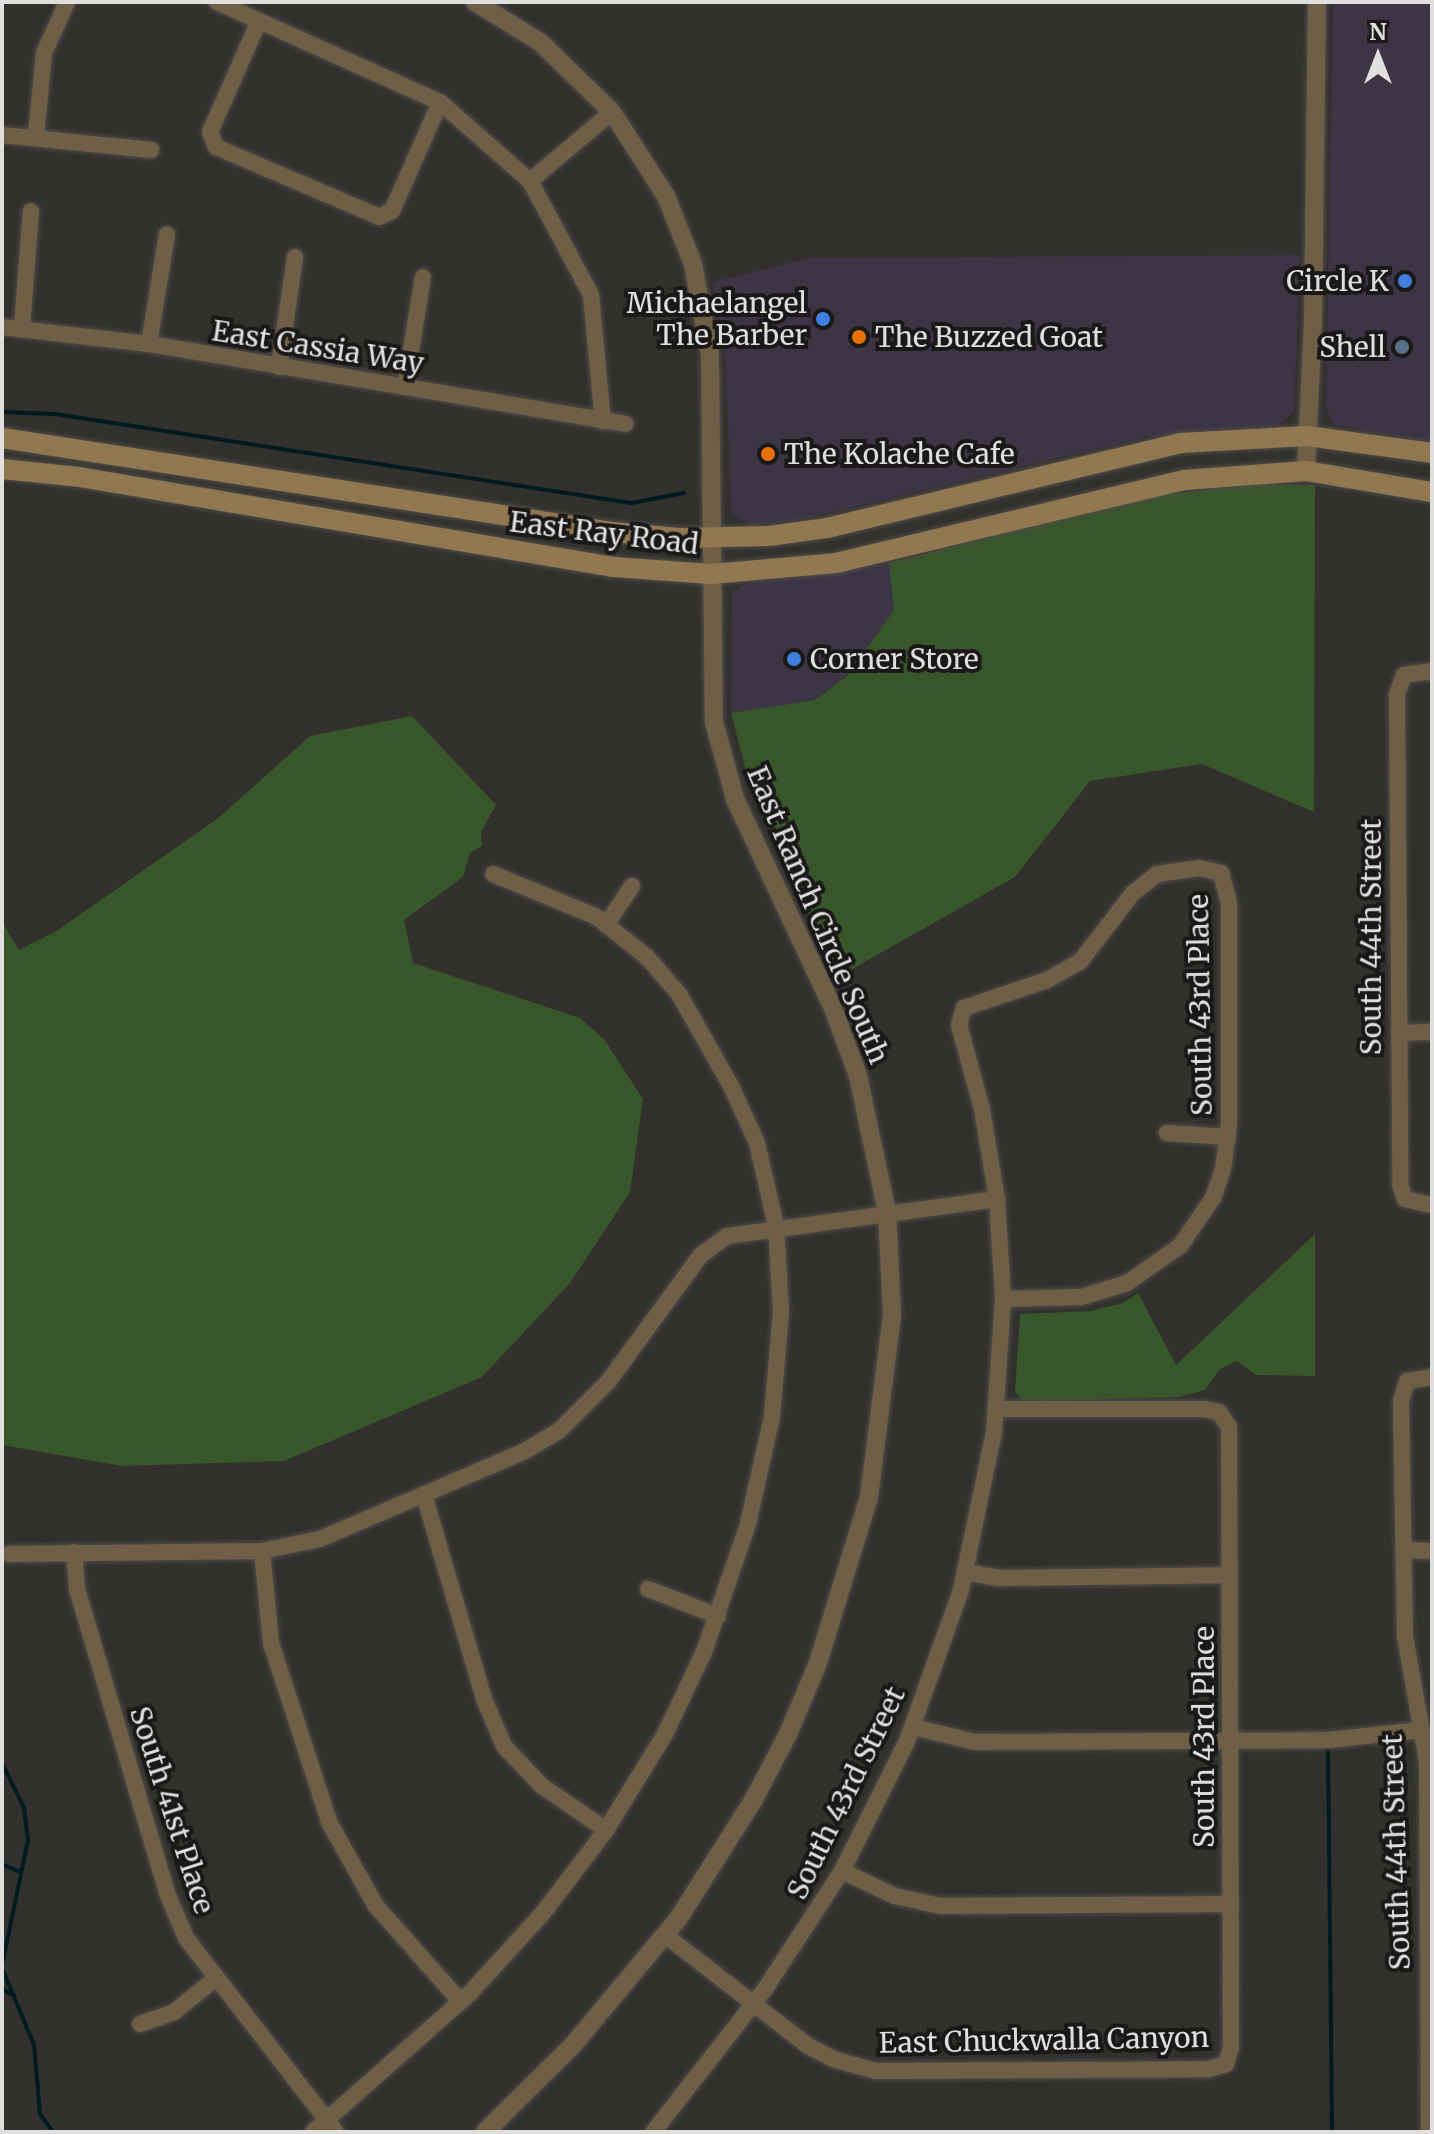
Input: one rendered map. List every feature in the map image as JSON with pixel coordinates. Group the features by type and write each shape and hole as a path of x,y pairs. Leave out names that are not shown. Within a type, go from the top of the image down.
{"main road":[{"name":"East Ray Road","path":"2,469 357,522 614,567 711,556 1180,443 1307,436 1432,453"},
{"name":"East Ray Road","path":"2,438 613,532 711,556 836,563 1184,480 1306,471 1432,492"},
{"path":"357,522 362,493"}],"street":[{"path":"36,135 44,53 67,2"},
{"path":"217,2 440,102 530,181 591,295 603,421"},
{"name":"East Ranch Circle South","path":"475,2 540,42 612,112 666,196 699,290 710,355 711,678 721,756 735,799 833,1008 858,1076 887,1212 890,1354 869,1497 846,1581 818,1663 754,1799 665,1935 574,2044 485,2132"},
{"path":"1306,471 1317,2"},
{"path":"259,21 210,132 216,147 379,217 392,211 440,102"},
{"path":"530,181 612,112"},
{"path":"2,135 36,135 151,150"},
{"path":"22,327 31,211"},
{"path":"149,344 167,234"},
{"path":"279,367 295,257"},
{"path":"405,387 423,277"},
{"name":"East Cassia Way","path":"2,327 149,344 625,424"},
{"name":"South 44th Street","path":"1432,671 1404,675 1397,694 1400,1185 1405,1199 1432,1205"},
{"name":"South 43rd Street","path":"654,2131 753,2004 842,1871 913,1727 965,1572 997,1409 1003,1299 997,1199 982,1109 959,1025 964,1008 1047,980 1080,962 1133,893 1157,874 1199,868 1221,873"},
{"name":"South 43rd Place","path":"1003,1299 1082,1297 1138,1278 1193,1229 1223,1169 1228,1137 1229,903 1221,873"},
{"path":"313,2132 332,2126 461,2002 543,1913 606,1830 665,1734 718,1616 748,1524 772,1417 781,1311 776,1226 757,1143 716,1059 663,974 606,925 553,896 493,874"},
{"path":"606,925 632,886"},
{"path":"1399,1033 1432,1032"},
{"name":"South 43rd Place","path":"1167,1133 1228,1137"},
{"path":"9,1554 262,1551 320,1539 424,1495 560,1430 608,1382 708,1249 727,1236 776,1226 997,1199"},
{"name":"South 44th Street","path":"1429,2132 1427,1761 1405,1636 1401,1401 1407,1381 1432,1377"},
{"name":"South 43rd Place","path":"997,1409 1219,1412 1229,1427 1231,2048 1226,2064"},
{"path":"424,1495 484,1699 504,1746 536,1781 606,1830"},
{"path":"1404,1550 1432,1551"},
{"path":"262,1551 271,1643 304,1757 329,1822 376,1906 461,2002"},
{"name":"South 41st Place","path":"74,1552 77,1589 167,1893 186,1938 332,2126"},
{"path":"965,1572 1000,1578 1230,1575"},
{"path":"648,1589 718,1616"},
{"path":"913,1727 975,1742 1359,1739 1422,1730"},
{"path":"842,1871 895,1896 941,1906 1231,1904"},
{"name":"East Chuckwalla Canyon","path":"665,1935 753,2004 833,2059 876,2071 1209,2069 1226,2064"},
{"path":"140,2024 174,2012 215,1979"}],"shaded area":[{"path":"1333,2 1432,2 1432,443 1335,425 1326,409"},
{"path":"1300,255 1294,411 1279,425 1142,438 803,519 750,525 731,514 726,363 712,282 809,258"},
{"path":"889,563 894,610 847,676 815,700 731,713 732,592 746,584"}],"green space":[{"path":"1256,484 1315,485 1314,812 1202,764 1090,781 1015,877 838,977 751,790 731,713 815,700 847,676 894,610 889,563 1155,496"},
{"path":"412,716 496,805 481,832 482,846 470,853 463,877 404,920 413,963 580,1018 604,1039 643,1099 630,1192 570,1283 482,1377 284,1461 122,1466 2,1445 2,922 19,950 55,932 217,819 310,736"},
{"path":"1315,1234 1315,1376 1256,1375 1237,1361 1220,1369 1205,1390 1179,1397 1044,1401 1022,1400 1015,1392 1020,1314 1090,1311 1123,1303 1138,1293 1176,1365"}],"waterway":[{"path":"2,412 55,414 631,503 684,493"},
{"path":"1328,1746 1332,2132"},
{"path":"2,1763 24,1808 28,1840 2,1965"},
{"path":"2,1864 20,1872"},
{"path":"2,1968 34,2045 40,2114 53,2132"},
{"path":"2,1989 14,1996"}],"place":[{"name":"Circle K","path":"1405,281"},
{"name":"Michaelangel The Barber","path":"823,319"},
{"name":"The Buzzed Goat","path":"859,337"},
{"name":"Shell","path":"1402,347"},
{"name":"The Kolache Cafe","path":"768,454"},
{"name":"Corner Store","path":"794,659"}]}
